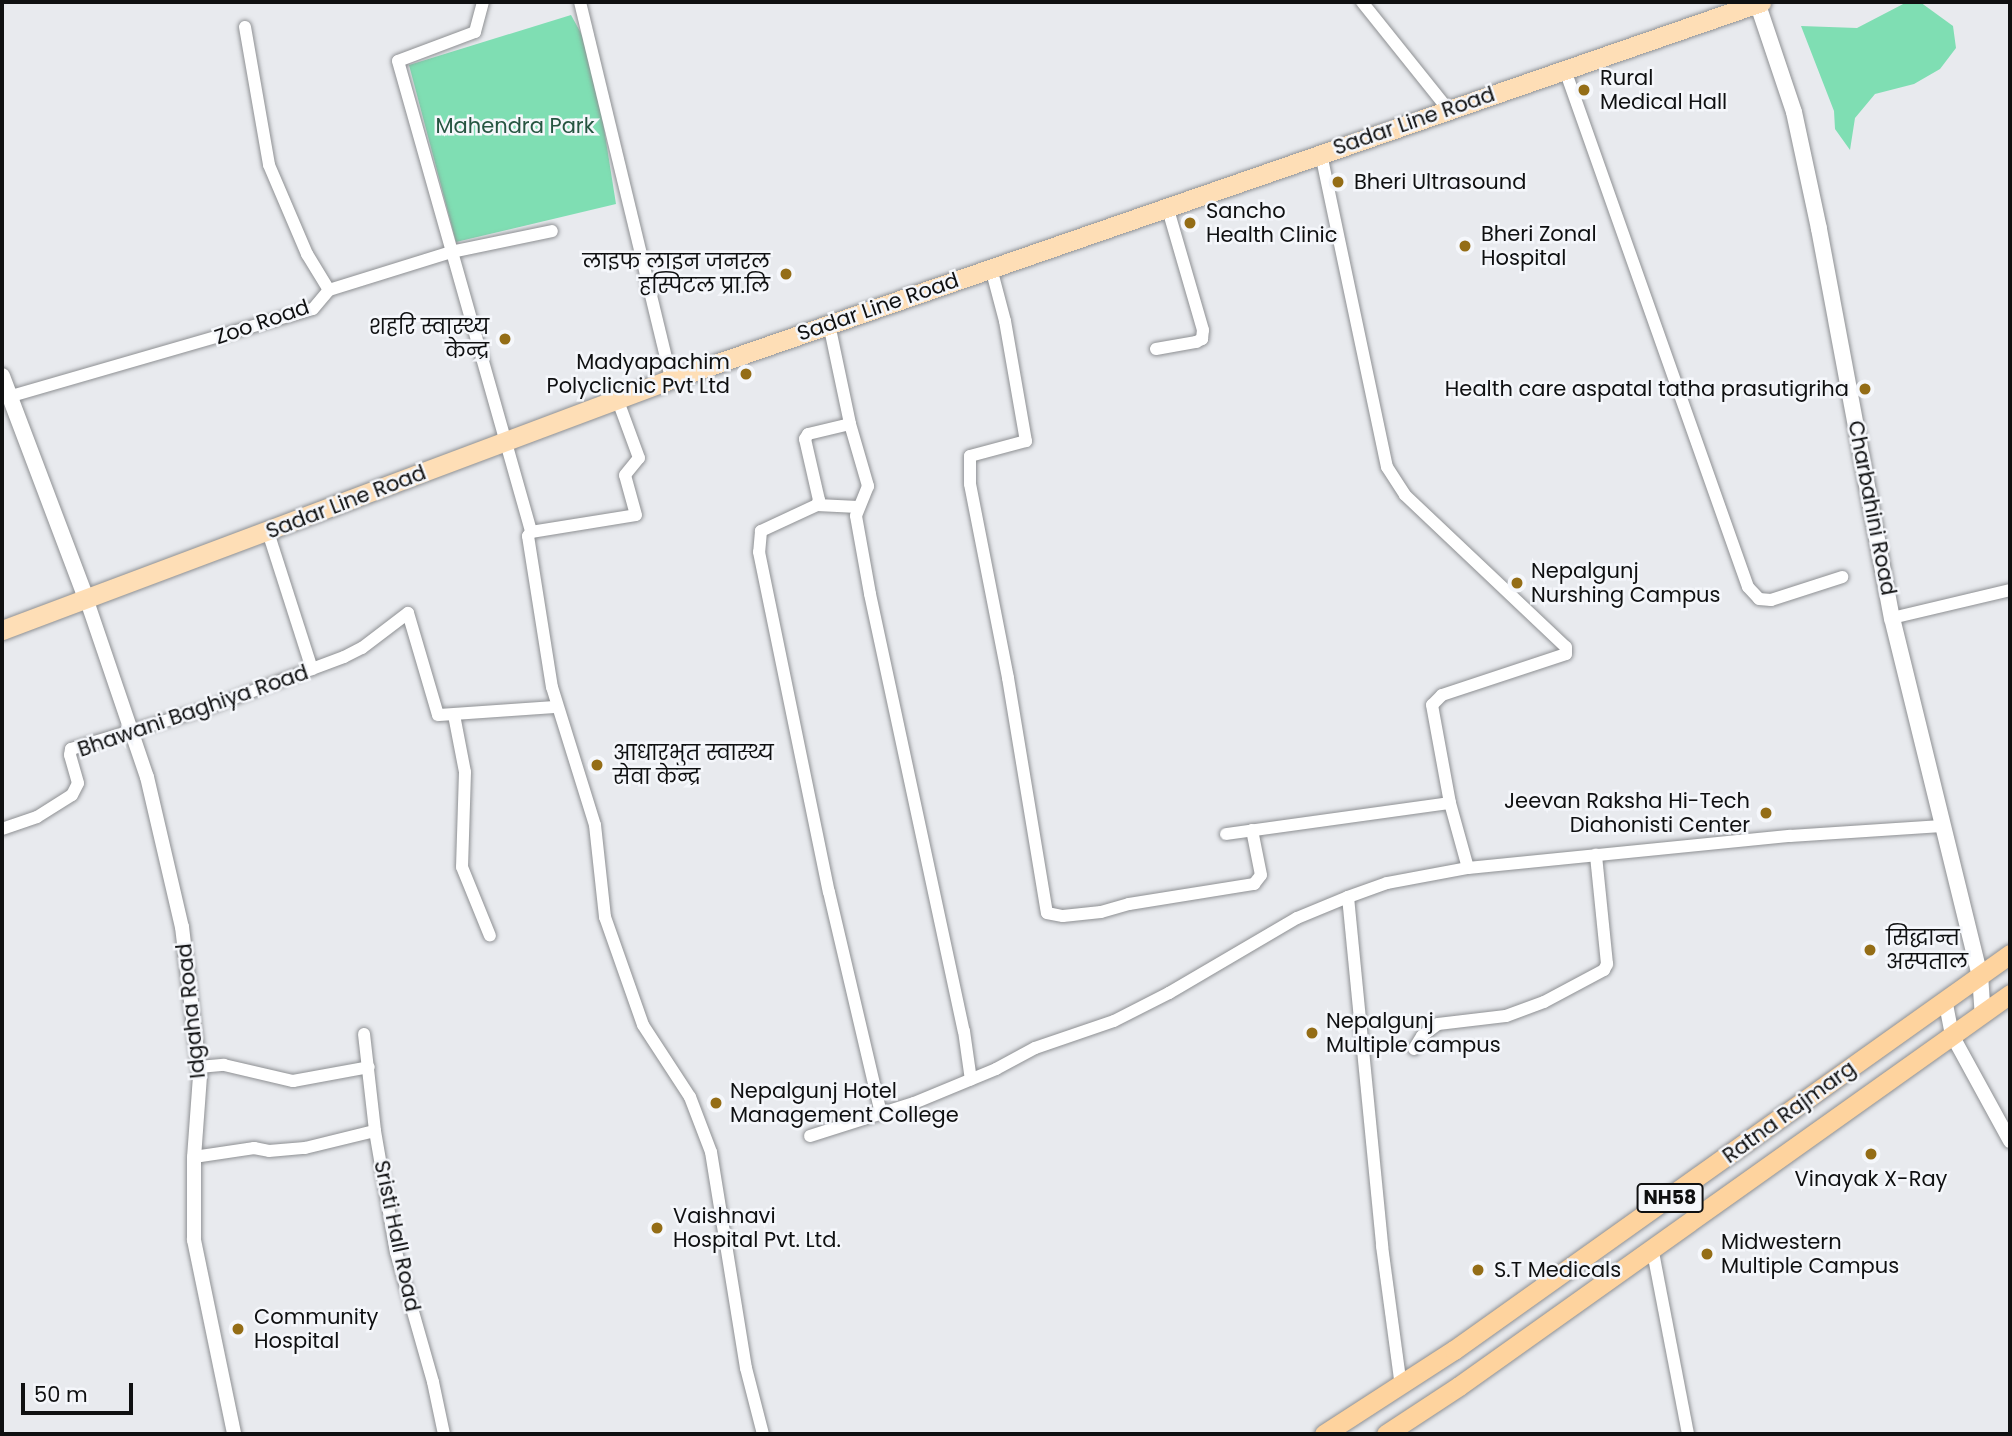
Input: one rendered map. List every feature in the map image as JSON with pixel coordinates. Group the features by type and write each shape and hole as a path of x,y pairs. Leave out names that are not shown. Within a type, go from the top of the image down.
{"highway":[{"name":"Ratna Rajmarg","path":"1324,1434 1401,1387 2010,954"},
{"name":"Ratna Rajmarg","path":"1386,1434 1459,1386 2010,994"}],"main road":[{"name":"Sadar Line Road","path":"2,630 671,379 1758,2"},
{"name":"Charbahini Road","path":"1758,2 1794,112 1892,618 1980,975 1983,1014"},
{"path":"2,376 7,403 52,503 86,598"}],"street":[{"path":"483,2 475,32 398,61 531,532 528,536 556,707 595,825 606,917 643,1025 690,1097 705,1133 746,1368 763,1434"},
{"path":"580,2 671,379"},
{"path":"1362,2 1447,108"},
{"path":"245,27 269,165 307,254 329,290"},
{"path":"1565,70 1748,587 1759,599 1771,600 1842,577"},
{"path":"1321,154 1387,467 1405,495 1566,647 1566,654 1442,695 1432,705 1450,803 1468,868"},
{"path":"1156,349 1196,342 1202,338 1203,330 1167,206"},
{"name":"Zoo Road","path":"7,403 313,309 329,290 451,252 552,231"},
{"path":"991,268 1004,321 1026,441 970,456 970,484 1008,678 1047,913 1063,916 1101,912 1129,904 1254,884 1261,875 1252,830"},
{"path":"829,324 850,424 862,457 868,486 866,497 858,507 856,516 870,594 964,1031 971,1080"},
{"path":"531,532 636,515 625,475 639,458 618,401"},
{"path":"817,505 819,500 805,439 813,432 850,424"},
{"path":"858,507 817,505 761,531 759,552 829,892 881,1114"},
{"path":"268,532 312,669"},
{"path":"1892,618 2010,590"},
{"name":"Idgaha Road","path":"86,598 147,777 182,927 199,1067 194,1157 194,1240 234,1434"},
{"name":"Bhawani Baghiya Road","path":"2,829 37,817 72,795 78,783 70,755 71,749 130,729 205,709 312,669 362,648 408,613 438,715 454,715"},
{"path":"490,936 461,867 464,772 454,715 556,707"},
{"path":"1226,834 1450,803"},
{"path":"810,1136 881,1114 971,1080 1035,1048 1114,1021 1170,993 1297,918 1387,883 1468,868 1790,836 1942,826"},
{"path":"1413,1049 1422,1036 1438,1024 1506,1016 1544,1002 1604,970 1607,964 1596,855"},
{"path":"1348,897 1382,1246 1401,1387"},
{"path":"1945,999 1952,1035 2010,1141"},
{"name":"Sristi Hall Road","path":"363,1034 375,1131 396,1252 433,1382 444,1434"},
{"path":"199,1067 224,1065 293,1081 369,1067"},
{"path":"194,1157 254,1148 269,1151 305,1148 375,1131"},
{"path":"1652,1247 1688,1434"}],"green space":[{"path":"1907,2 1920,2 1953,26 1956,48 1940,69 1914,84 1875,94 1855,118 1850,150 1835,129 1834,111 1801,26 1857,28"},
{"name":"Mahendra Park","path":"571,15 592,53 616,204 456,242 409,65"}],"place":[{"name":"Rural Medical Hall","path":"1584,90"},
{"name":"Bheri Ultrasound","path":"1338,182"},
{"name":"Sancho Health Clinic","path":"1190,223"},
{"name":"Bheri Zonal Hospital","path":"1465,246"},
{"name":"लाइफ लाइन जनरल हस्पिटल प्रा.लि","path":"786,274"},
{"name":"शहरि स्वास्थ्य केन्द्र","path":"505,339"},
{"name":"Madyapachim Polyclicnic Pvt Ltd","path":"746,374"},
{"name":"Health care aspatal tatha prasutigriha","path":"1865,389"},
{"name":"Nepalgunj Nurshing Campus","path":"1517,583"},
{"name":"आधारभुत स्वास्थ्य सेवा केन्द्र","path":"597,765"},
{"name":"Jeevan Raksha Hi-Tech Diahonisti Center","path":"1766,813"},
{"name":"सिद्धान्त अस्पताल","path":"1870,950"},
{"name":"Nepalgunj Multiple campus","path":"1312,1033"},
{"name":"Nepalgunj Hotel Management College","path":"716,1103"},
{"name":"Vinayak X-Ray","path":"1871,1154"},
{"name":"Vaishnavi Hospital Pvt. Ltd.","path":"657,1228"},
{"name":"Midwestern Multiple Campus","path":"1707,1254"},
{"name":"S.T Medicals","path":"1478,1270"},
{"name":"Community Hospital","path":"238,1329"}]}
